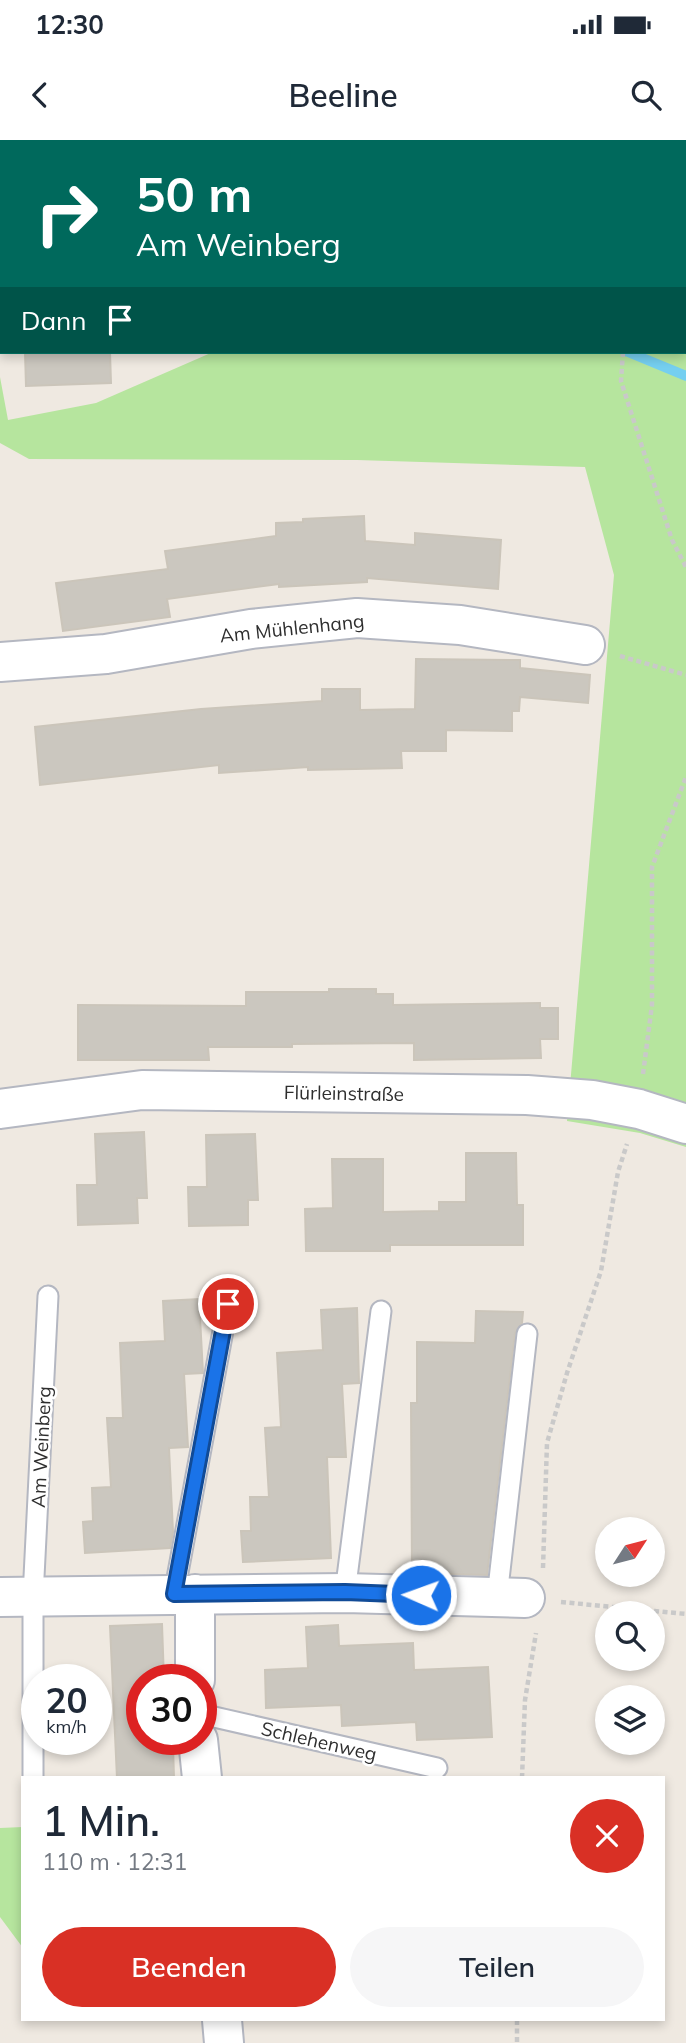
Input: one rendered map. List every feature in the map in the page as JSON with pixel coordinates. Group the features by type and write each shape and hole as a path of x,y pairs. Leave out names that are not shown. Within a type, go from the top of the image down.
{"street":[{"name":"Am Mühlenhang","path":"0,662 106,654 251,629 357,618 460,625 585,645"},
{"name":"Flürleinstraße","path":"0,1109 142,1090 527,1095 592,1100 639,1109 686,1124"},
{"path":"17,1597 345,1592 521,1598"},
{"path":"184,1594 193,1664"},
{"path":"200,1755 202,1776"},
{"path":"222,2021 224,2043"}],"lane":[{"name":"Am Weinberg","path":"33,1776 17,1597 48,1296"},
{"path":"184,1594 228,1304"},
{"path":"345,1592 381,1311"},
{"path":"521,1598 527,1334"},
{"name":"Schlehenweg","path":"217,1718 437,1768"}],"path":[{"path":"623,354 621,381 671,540 686,567"},
{"path":"585,645 686,675"},
{"path":"522,1776 525,1700 521,1598 547,1443 601,1270 618,1172 639,1109 652,1005 652,867 686,777"},
{"path":"521,1598 686,1614"},
{"path":"517,2021 517,2043"}],"green space":[{"path":"208,354 686,354 686,1147 640,1133 567,1121 614,575 585,467 357,460 29,459 0,443 0,377 8,420 96,403"},
{"path":"21,1827 21,1945 0,1917 0,1828"}],"building":[{"path":"25,354 110,354 111,383 26,386"},
{"path":"364,516 365,541 415,545 415,533 501,540 498,589 367,578 367,582 279,587 279,584 167,599 170,617 63,631 56,583 168,569 165,551 276,536 276,523"},
{"path":"416,659 520,660 520,668 590,675 588,703 520,697 519,711 512,711 512,731 446,730 446,751 401,751 402,768 308,770 308,767 219,773 219,765 40,785 35,727 201,709 322,701 322,689 360,689 360,710 415,709"},
{"path":"329,989 376,989 376,994 393,994 393,1005 540,1003 540,1008 558,1008 558,1039 540,1039 541,1058 414,1060 414,1043 208,1047 209,1060 78,1060 78,1005 246,1006 246,992 329,992"},
{"path":"144,1132 147,1198 137,1198 138,1223 78,1225 77,1185 97,1185 95,1134"},
{"path":"255,1134 258,1200 248,1200 248,1225 189,1226 188,1187 207,1187 206,1135"},
{"path":"466,1153 516,1153 517,1205 523,1205 523,1245 390,1245 390,1251 306,1251 305,1209 333,1208 332,1159 383,1159 383,1212 439,1211 439,1202 466,1202"},
{"path":"199,1299 203,1373 184,1374 188,1447 169,1448 173,1532 170,1548 85,1553 83,1522 93,1521 92,1488 111,1487 107,1418 123,1418 120,1343 165,1341 163,1301"},
{"path":"357,1308 359,1383 342,1384 346,1457 327,1457 331,1558 243,1562 241,1531 251,1531 250,1497 269,1497 265,1428 281,1427 277,1353 323,1350 321,1310"},
{"path":"476,1311 523,1312 522,1323 515,1333 487,1575 412,1573 411,1403 417,1403 417,1342 475,1343"},
{"path":"162,1624 163,1664 126,1664 126,1755 173,1755 174,1776 117,1776 110,1626"},
{"path":"338,1625 339,1646 413,1643 414,1670 488,1667 492,1737 417,1740 416,1722 342,1726 341,1705 266,1708 265,1670 308,1668 306,1627"}],"waterway":[{"path":"633,354 686,376"}],"route":[{"path":"228,1304 174,1594 345,1592 421,1595"}]}
